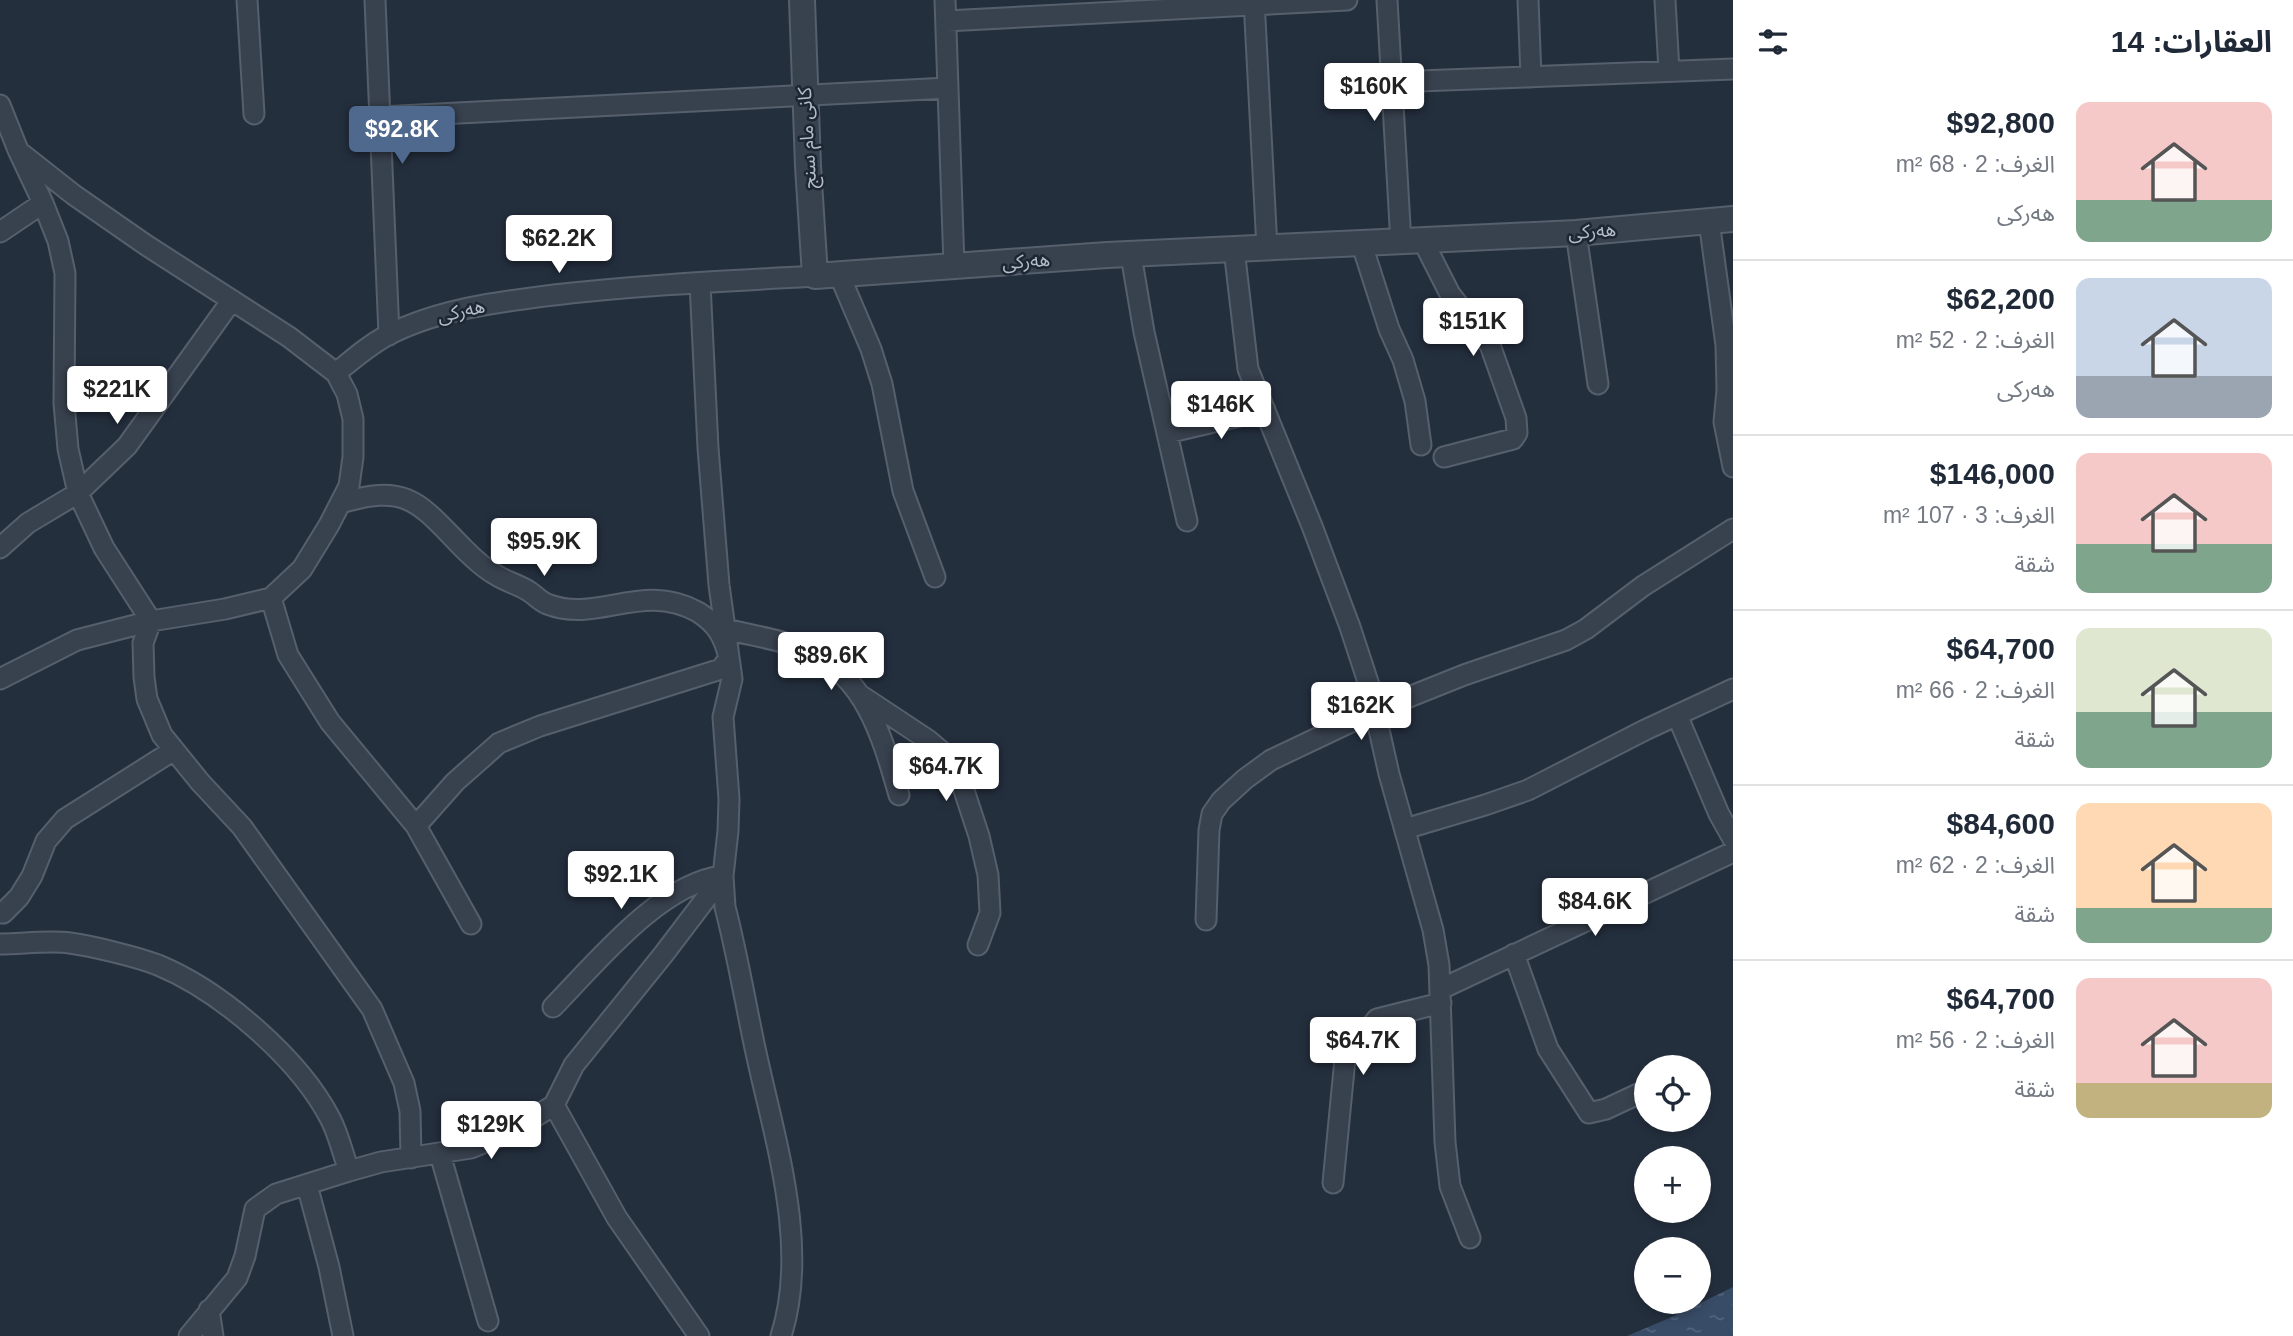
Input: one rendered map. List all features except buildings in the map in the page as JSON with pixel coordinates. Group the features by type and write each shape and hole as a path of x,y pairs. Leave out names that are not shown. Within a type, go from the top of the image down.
{"street":[{"path":"247,0 254,114"},
{"path":"375,0 389,335"},
{"name":"کانی مام سنج","path":"802,0 804,95 827,275"},
{"path":"945,0 954,266"},
{"path":"946,21 1254,2 1347,0"},
{"path":"1387,0 1392,82 1412,242 1490,345 1516,418 1517,433 1513,439 1444,457"},
{"path":"1528,0 1531,76"},
{"path":"1665,0 1669,71"},
{"path":"1254,2 1267,248"},
{"path":"1392,82 1733,69"},
{"path":"380,117 948,88"},
{"path":"1,110 58,241 65,273 62,346 64,403 68,449 78,492 104,548 151,621"},
{"path":"0,679 77,640 151,621 225,609 271,598 302,569 341,503 349,486 353,457 353,419 347,394 336,373 289,337 74,195 18,150"},
{"path":"0,232 43,203"},
{"path":"1721,220 1727,390 1724,422 1733,467"},
{"name":"هەرکی","path":"336,373 371,345 436,316 509,301 617,288 1234,249 1576,233 1721,220"},
{"path":"1576,233 1598,384"},
{"path":"1362,245 1389,329 1404,360 1415,401 1421,445"},
{"path":"1234,249 1248,369 1350,627 1433,930 1441,996 1445,1142 1450,1186 1470,1238"},
{"path":"1130,255 1144,332 1187,521"},
{"path":"827,275 874,361 903,491 935,577"},
{"path":"700,283 708,448 719,585 732,679 723,717 729,799 723,876 725,907 786,1190 791,1229 791,1261 788,1315 781,1336"},
{"path":"0,548 28,523 78,492 127,446 232,300"},
{"path":"1167,433 1265,410"},
{"path":"341,503 368,495 395,495 416,502 495,575 529,591 543,603 562,609 591,610 623,602 659,599 690,608 708,618 723,635 729,658"},
{"path":"1206,920 1212,814 1221,801 1245,779 1271,760 1374,711 1566,640 1586,629 1643,586 1733,529"},
{"path":"271,598 288,655 330,722 416,826 471,924"},
{"path":"151,621 143,643 147,699 162,734 242,827 372,1009 404,1083 410,1111 411,1158"},
{"path":"726,629 809,651 837,667 860,695 881,734 899,795"},
{"path":"416,826 455,782 499,743 540,726 721,669 729,658"},
{"path":"1405,829 1528,790 1733,689"},
{"path":"860,695 928,740 955,762 979,836 988,875 990,913 978,945"},
{"path":"1677,715 1719,814 1733,839"},
{"path":"0,913 19,897 33,876 46,841 65,820 174,750"},
{"path":"1333,1183 1345,1059 1377,1019 1441,996 1514,954 1733,852"},
{"path":"553,1007 618,940 676,891 705,878 723,876"},
{"path":"189,1336 237,1278 255,1209 276,1194 381,1162 471,1148 512,1131 554,1105 574,1065 723,876"},
{"path":"0,944 68,942 158,965 197,986 240,1015 271,1042 307,1082 331,1121 349,1171"},
{"path":"1514,954 1548,1049 1589,1113 1606,1109 1634,1096"},
{"path":"554,1105 617,1218 699,1336"},
{"path":"440,1154 488,1321"},
{"path":"307,1185 329,1267 343,1336"},
{"path":"209,1310 213,1336"}],"water":[{"path":"1733,1287 1733,1336 1627,1336 1678,1314 1711,1314 1711,1298"}]}
